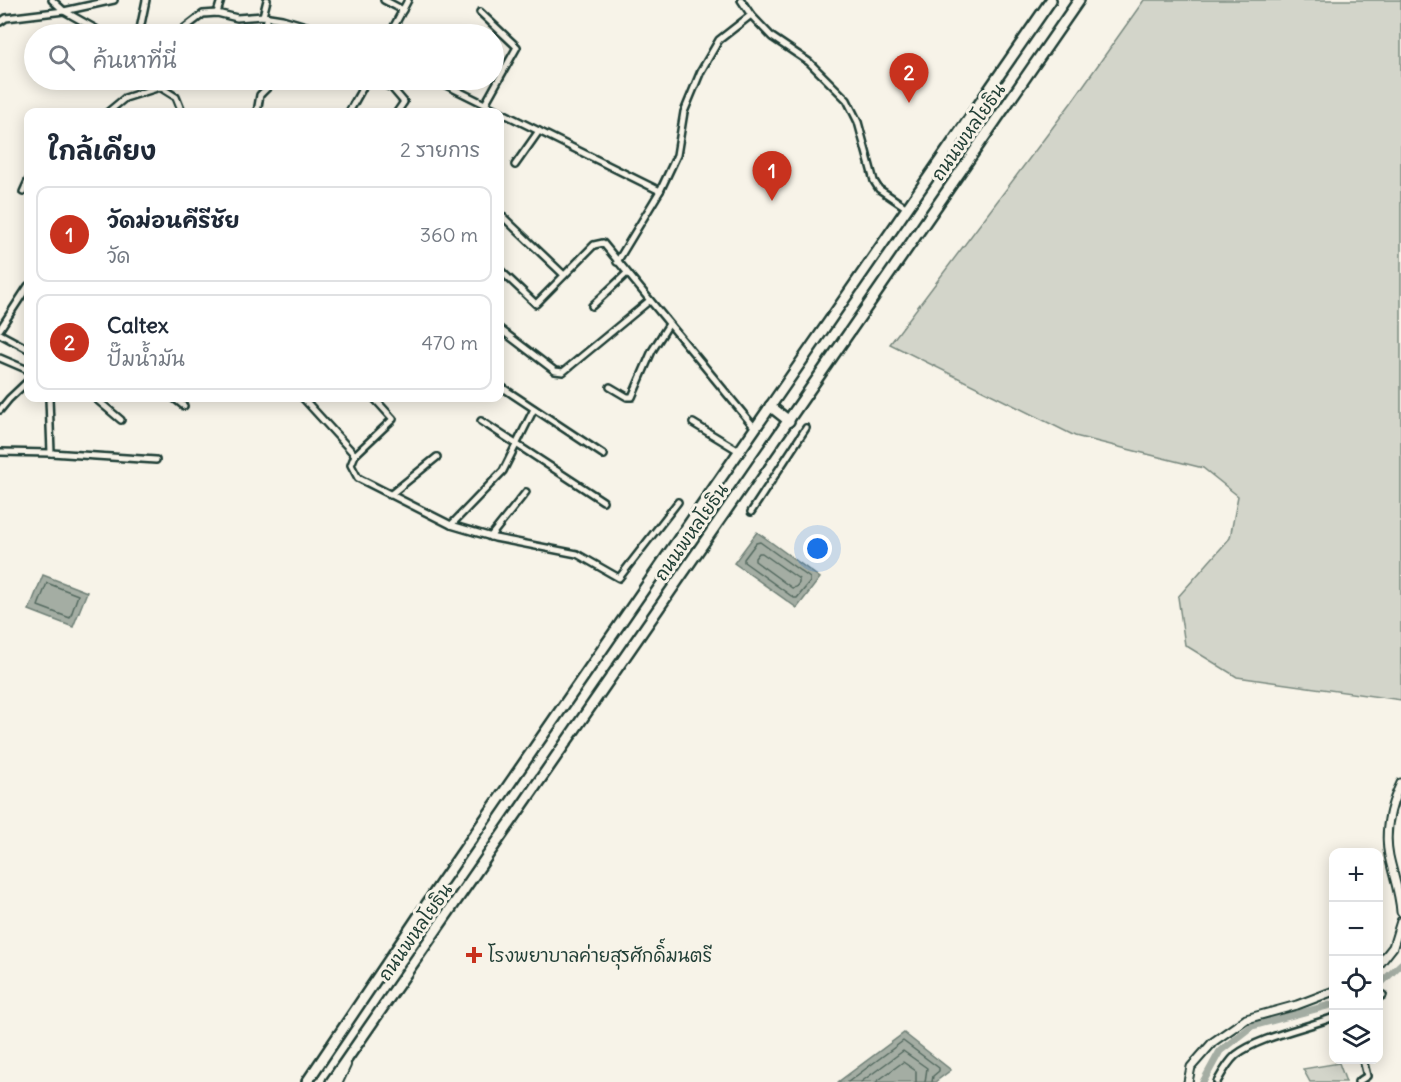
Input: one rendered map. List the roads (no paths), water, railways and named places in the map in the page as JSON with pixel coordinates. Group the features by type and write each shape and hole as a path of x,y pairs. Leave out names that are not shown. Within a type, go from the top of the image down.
{"highway":[{"name":"ถนนพหลโยธิน","path":"307,1082 448,873 1051,0"},
{"name":"ถนนพหลโยธิน","path":"331,1082 1079,0"},
{"path":"770,406 789,421"}],"main road":[{"path":"338,1082 354,1047"}],"street":[{"path":"52,0 64,11 87,24"},
{"path":"0,22 6,18 64,11 114,0"},
{"path":"141,24 146,0"},
{"path":"217,13 221,0"},
{"path":"264,24 267,0"},
{"path":"384,0 403,10"},
{"path":"395,24 408,0"},
{"path":"741,0 751,15 772,37 809,62 847,100 858,122 874,181 879,189 907,208"},
{"path":"480,12 493,24"},
{"path":"190,24 203,14 217,13 237,18 282,19 299,24"},
{"path":"617,261 660,191 677,155 684,112 701,72 719,40 751,15"},
{"path":"504,35 517,47 504,70"},
{"path":"113,108 125,98 150,90"},
{"path":"165,90 176,97 180,108"},
{"path":"258,108 260,95 265,90"},
{"path":"351,108 361,90"},
{"path":"394,90 404,102 400,108"},
{"path":"456,90 493,108"},
{"path":"485,104 493,90"},
{"path":"504,114 660,191"},
{"path":"514,165 539,131"},
{"path":"504,218 564,275"},
{"path":"504,274 536,303 594,245 603,243 755,428"},
{"path":"592,306 627,273"},
{"path":"0,329 24,292"},
{"path":"504,332 555,371 563,372 650,300"},
{"path":"609,387 627,397 632,397 652,351 669,324"},
{"path":"0,334 24,347"},
{"path":"0,358 24,368"},
{"path":"0,410 24,385"},
{"path":"504,389 604,455"},
{"path":"0,396 9,399"},
{"path":"49,402 51,453"},
{"path":"100,402 121,420"},
{"path":"179,402 184,406"},
{"path":"307,402 355,455"},
{"path":"378,402 393,418 355,455 351,465 358,478 451,525 490,537 577,554 620,578 678,502"},
{"path":"451,525 503,471 534,409"},
{"path":"481,421 603,501"},
{"path":"693,423 739,451"},
{"path":"751,512 806,428"},
{"path":"0,452 156,460"},
{"path":"390,495 437,457"},
{"path":"490,537 526,492"},
{"path":"1401,783 1388,814 1388,854 1401,912"},
{"path":"1383,960 1393,947 1401,921"},
{"path":"1188,1082 1191,1067 1213,1042 1246,1019 1297,1005 1329,993"},
{"path":"1217,1082 1224,1068 1237,1054 1295,1029 1329,1019"},
{"path":"1358,1082 1367,1076 1364,1064"}],"water":[{"path":"757,532 820,578 797,608 734,563"},
{"path":"43,575 87,592 73,627 29,610"},
{"path":"904,1033 951,1070 935,1082 838,1082"}],"waterway":[{"path":"1383,981 1401,964"},
{"path":"1203,1082 1220,1051 1252,1026 1329,1005"}],"place":[{"name":"Caltex","path":"909,103"},
{"name":"วัดม่อนคีรีชัย","path":"772,201"},
{"name":"โรงพยาบาลค่ายสุรศักดิ์มนตรี","path":"474,955"}]}
